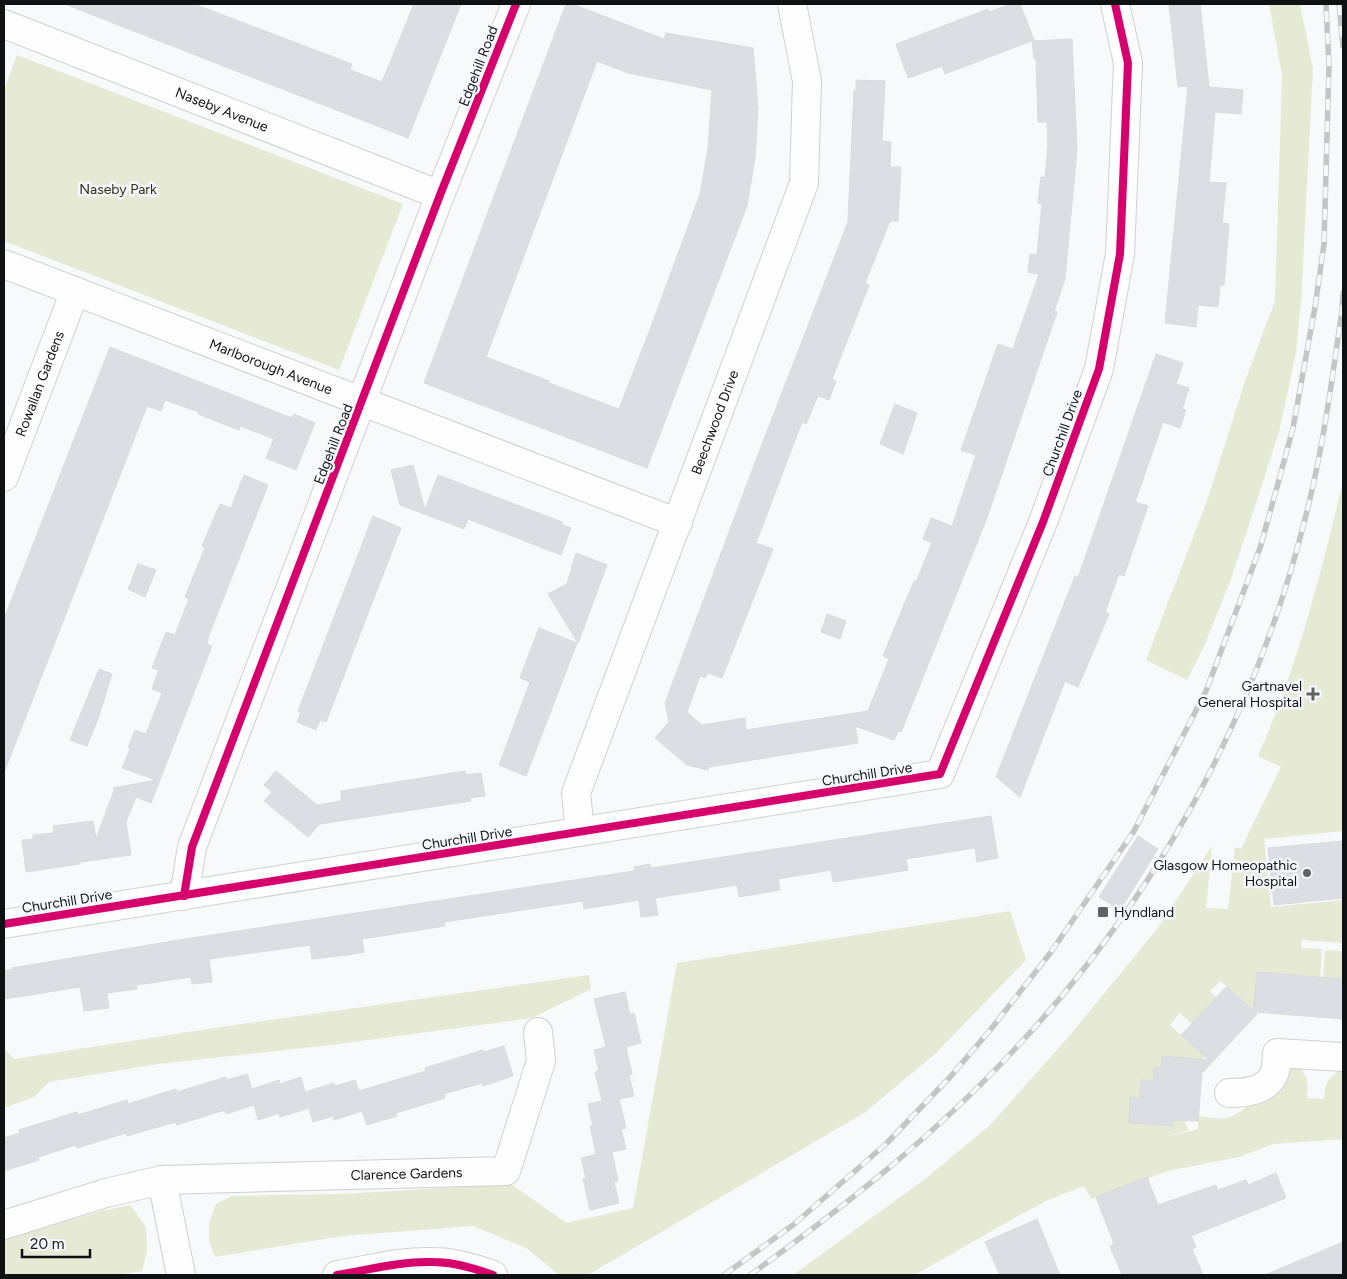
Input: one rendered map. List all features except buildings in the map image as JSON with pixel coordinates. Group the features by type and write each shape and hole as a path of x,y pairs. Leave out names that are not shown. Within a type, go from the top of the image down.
{"street":[{"name":"Edgehill Road","path":"184,896 192,847 440,195 516,4"},
{"name":"Beechwood Drive","path":"580,832 576,793 804,183 808,81 792,4"},
{"name":"Churchill Drive","path":"4,924 940,774 1043,522 1099,369 1120,254 1128,63 1115,4"},
{"name":"Naseby Avenue","path":"4,24 440,195"},
{"name":"Marlborough Avenue","path":"4,264 678,523"},
{"name":"Rowallan Gardens","path":"4,476 75,291"},
{"name":"Clarence Gardens","path":"4,1225 106,1193 162,1180 506,1171 541,1061 538,1032"},
{"path":"1229,1093 1248,1093 1266,1084 1275,1073 1277,1053 1343,1057"},
{"path":"162,1180 182,1275"},
{"path":"337,1275 419,1262 459,1265 493,1275"}],"green space":[{"path":"1269,4 1300,4 1313,69 1301,303 1296,353 1279,432 1231,579 1205,644 1187,680 1146,660 1207,501 1245,381 1275,301 1282,75"},
{"name":"Naseby Park","path":"17,55 403,204 339,370 4,241 4,90"},
{"path":"1343,481 1343,831 1264,839 1271,907 1343,900 1343,943 1302,940 1301,948 1322,949 1320,977 1257,972 1255,988 1259,989 1255,1017 1236,1000 1239,996 1220,981 1210,991 1216,997 1192,1024 1180,1013 1170,1025 1193,1046 1208,1053 1203,1059 1203,1063 1178,1061 1177,1057 1162,1056 1161,1068 1154,1067 1153,1081 1141,1080 1140,1098 1130,1097 1129,1123 1172,1126 1173,1120 1185,1121 1188,1130 1163,1137 1198,1129 1198,1116 1223,1119 1235,1115 1258,1096 1282,1064 1300,1068 1303,1072 1307,1082 1307,1098 1324,1099 1328,1081 1343,1070 1343,1139 1273,1144 1239,1157 1168,1171 1091,1199 1084,1186 1050,1199 915,1275 793,1275 925,1179 989,1126 1071,1034 1157,929 1212,846 1206,908 1228,909 1235,847 1241,849 1281,767 1258,756 1285,689 1307,620"},
{"path":"1010,911 1026,960 936,1053 864,1113 588,1275 559,1275 526,1248 473,1226 343,1236 215,1257 210,1243 209,1224 216,1204 232,1196 340,1194 511,1184 566,1223 633,1208 677,963"},
{"path":"1325,950 1343,951 1343,979 1323,978"},
{"path":"589,975 591,989 532,1018 331,1045 158,1064 49,1082 34,1097 4,1108 4,1048 14,1059 234,1025"},
{"path":"130,1205 146,1227 147,1250 142,1271 119,1275 4,1275 4,1240 101,1211"}],"railway":[{"path":"724,1275 793,1225 886,1144 951,1076 991,1029 1051,952 1134,831 1206,691 1260,548 1293,428 1315,307 1324,244 1329,65 1326,4"},
{"path":"1339,4 1343,46"},
{"path":"750,1275 888,1169 921,1141 984,1081 1065,992 1112,932 1155,869 1194,803 1228,735 1258,665 1284,593 1305,519 1317,467 1331,389 1343,293"}],"cycle path":[{"path":"184,896 192,847 440,195 516,4"},
{"path":"4,924 940,774 1043,522 1099,369 1120,254 1128,63 1115,4"},
{"path":"337,1275 397,1264 421,1262 448,1263 493,1275"}],"place":[{"name":"Gartnavel General Hospital","path":"1313,694"},
{"name":"Glasgow Homeopathic Hospital","path":"1307,873"},
{"name":"Hyndland","path":"1103,912"}]}
